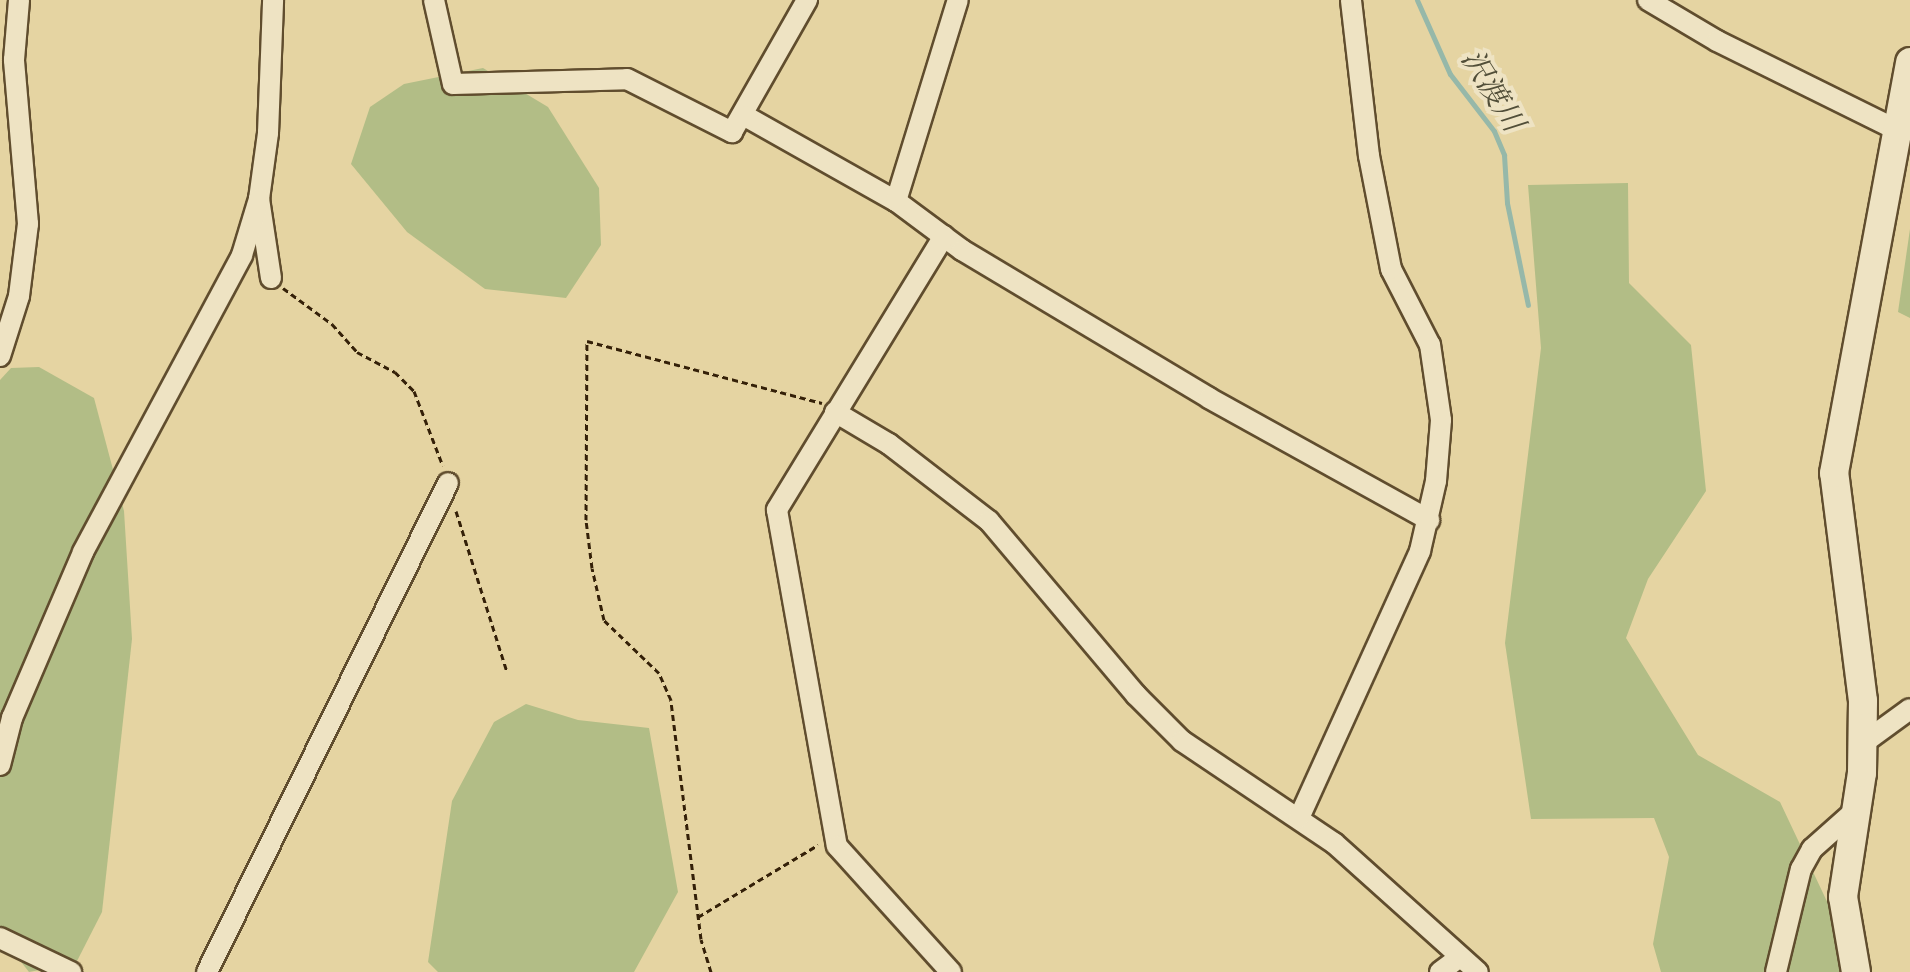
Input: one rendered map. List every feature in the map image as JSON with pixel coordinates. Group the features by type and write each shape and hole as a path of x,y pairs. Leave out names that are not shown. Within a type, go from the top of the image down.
{"street":[{"path":"0,356 19,296 28,224 14,60 19,0"},
{"path":"0,765 12,718 83,552 242,255 259,199 268,133 273,0"},
{"path":"434,0 453,84 627,79 732,132 745,116 807,0"},
{"path":"896,201 958,0"},
{"path":"1299,818 1391,622 1429,520 1441,420 1430,345 1391,269 1369,156 1351,0"},
{"path":"1648,0 1717,41 1897,130"},
{"path":"1856,972 1843,897 1856,810 1863,701 1834,473 1910,62"},
{"path":"745,116 896,201 944,236 1209,398 1429,520"},
{"path":"259,199 271,278"},
{"path":"944,236 777,510 837,846 951,972"},
{"path":"835,412 889,444 989,521 1136,695 1182,741 1299,818 1368,871 1457,959 1478,972"},
{"path":"207,972 448,483"},
{"path":"1862,744 1910,709"},
{"path":"1776,972 1801,869 1812,849 1856,810"},
{"path":"0,938 71,972"},
{"path":"1440,972 1457,959"}],"path":[{"path":"271,278 332,324 357,352 395,372 414,391 448,483 507,672"},
{"path":"711,972 698,917 671,700 659,673 604,620 592,568 586,520 587,341 806,398 835,412"},
{"path":"698,917 834,834"}],"green space":[{"path":"483,68 548,107 599,188 601,245 566,298 485,289 407,232 351,164 370,107 404,84"},
{"path":"1628,183 1629,283 1691,345 1706,491 1648,579 1626,638 1698,755 1780,802 1831,910 1843,972 1661,972 1653,944 1669,857 1654,818 1531,819 1505,643 1541,348 1528,185"},
{"path":"1910,229 1910,318 1898,312"},
{"path":"39,367 94,398 124,511 132,639 102,912 76,963 29,972 3,939 0,927 0,380 11,368"},
{"path":"526,704 578,720 649,728 678,892 634,972 438,972 428,962 452,801 494,722"}],"waterway":[{"name":"沢渡川","path":"1417,0 1450,74 1494,131 1504,155 1507,203 1528,305"}]}
